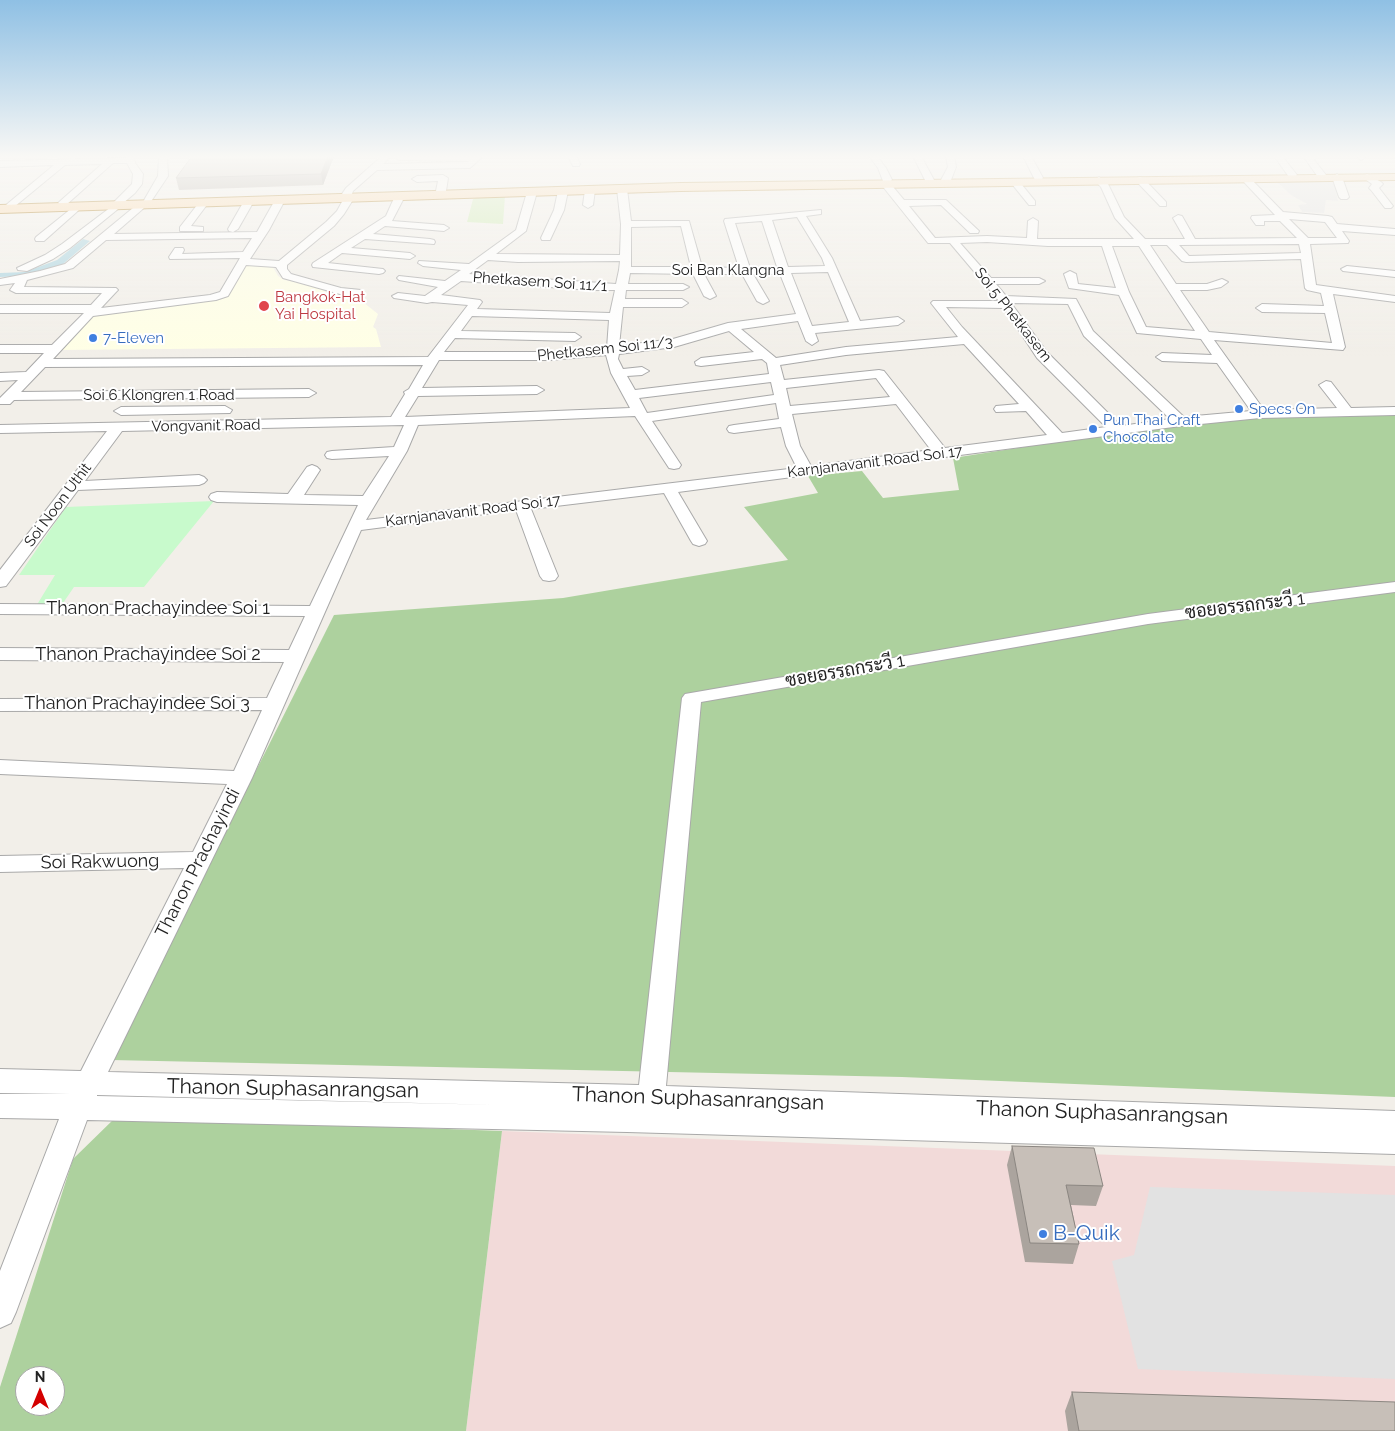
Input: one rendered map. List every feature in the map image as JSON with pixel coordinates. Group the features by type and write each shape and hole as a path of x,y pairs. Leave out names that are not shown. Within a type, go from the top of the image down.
{"street":[{"path":"40,239 59,223"},
{"path":"10,268 27,268 49,257 96,223"},
{"path":"0,282 69,266 122,223"},
{"path":"189,223 184,229 233,229 259,236"},
{"path":"233,229 237,223"},
{"path":"2,311 92,311 212,298 224,294 267,223"},
{"path":"331,223 282,264 281,269 287,276 340,291 357,292"},
{"path":"379,270 317,265 383,223 444,228"},
{"path":"427,300 521,231 523,223"},
{"path":"546,238 553,223"},
{"path":"674,465 641,415 612,359 615,317 625,264 626,224 684,223 697,271 710,296"},
{"path":"730,223 746,271 763,301"},
{"path":"768,223 810,336 856,325 898,321"},
{"path":"805,223 827,258 856,325"},
{"path":"918,223 932,241 987,239 1032,242 1066,248 1106,243 1344,241 1332,223"},
{"path":"926,232 974,230 966,223"},
{"path":"1032,242 1034,223"},
{"path":"1124,223 1143,243 1173,287 1178,300 1260,414"},
{"path":"1181,223 1192,242"},
{"path":"1106,243 1123,292 1141,330 1339,348 1328,300 1311,288 1304,240 1288,223"},
{"path":"1336,227 1395,232"},
{"path":"106,237 259,236"},
{"path":"213,244 259,236"},
{"path":"363,236 430,242"},
{"name":"Soi 5 Phetkasem","path":"953,241 1005,302 1042,355 1117,430"},
{"path":"1171,243 1186,259 1306,256"},
{"path":"179,250 174,257 246,259 282,264"},
{"path":"339,250 410,256"},
{"name":"Soi Ban Klangna","path":"488,257 625,264 697,271 831,269"},
{"path":"423,263 466,272 528,275"},
{"path":"1347,269 1395,274"},
{"name":"Phetkasem Soi 11/1","path":"466,272 593,286 683,287"},
{"path":"1070,274 1073,286 1078,288 1123,292"},
{"path":"5,401 27,376 42,363 112,290 16,290 23,278"},
{"path":"403,278 448,285"},
{"path":"988,281 1038,281"},
{"path":"1173,287 1207,287 1222,282"},
{"path":"589,299 593,286"},
{"path":"398,296 479,303 539,304"},
{"path":"1277,298 1384,302 1395,299"},
{"path":"1262,308 1328,300"},
{"path":"1058,438 967,340 937,303 1072,301 1088,333 1181,422"},
{"path":"618,302 682,303"},
{"path":"479,303 615,317"},
{"name":"Thanon Prachayindi","path":"0,1312 83,1096 241,778 355,526 368,501 400,451 404,421 411,392 452,334 479,303"},
{"name":"Phetkasem Soi 11/3","path":"42,363 550,356 674,343 728,327 733,328 802,317"},
{"path":"733,328 770,359 793,446 806,471"},
{"path":"452,334 576,337"},
{"path":"702,362 770,359 967,340"},
{"path":"0,350 54,349"},
{"path":"1162,357 1220,359"},
{"path":"618,373 642,371"},
{"path":"533,418 539,373"},
{"path":"734,428 781,399 879,374 941,453"},
{"path":"0,377 27,376"},
{"path":"1326,385 1346,411"},
{"path":"411,392 537,390"},
{"path":"215,426 234,394"},
{"name":"Soi 6 Klongren 1 Road","path":"5,401 234,394 309,394"},
{"path":"630,395 900,400"},
{"name":"Vongvanit Road","path":"0,429 215,426 641,415 781,399"},
{"path":"1001,409 1029,407"},
{"path":"121,411 225,410"},
{"name":"Karnjanavanit Road Soi 17","path":"355,526 669,489 1181,422 1260,414 1395,411"},
{"name":"Soi Noon Uthit","path":"0,582 118,427"},
{"path":"332,454 400,451"},
{"path":"292,499 312,470"},
{"path":"72,486 199,480"},
{"path":"669,489 699,541"},
{"path":"217,497 368,501"},
{"path":"522,505 549,576"},
{"name":"ซอยอรรถกระวี 1","path":"651,1097 692,698 1148,619 1395,587"},
{"name":"Thanon Prachayindee Soi 1","path":"0,609 317,611"},
{"name":"Thanon Prachayindee Soi 2","path":"0,654 296,656"},
{"name":"Thanon Prachayindee Soi 3","path":"0,705 275,704"},
{"path":"0,766 241,778"},
{"name":"Soi Rakwuong","path":"0,864 200,860"},
{"name":"Thanon Suphasanrangsan","path":"0,1081 83,1096 627,1120 1395,1141"},
{"name":"Thanon Suphasanrangsan","path":"0,1106 83,1096 651,1097 1395,1123"}],"shaded area":[{"name":"Bangkok-Hat Yai Hospital","path":"246,263 271,264 278,276 284,280 314,285 329,294 354,295 378,314 373,327 376,329 381,347 57,350 90,317 98,314 223,299"},
{"path":"502,1131 1395,1166 1395,1431 466,1431"},
{"path":"1150,1187 1395,1195 1395,1379 1138,1369 1112,1261 1134,1255"}],"green space":[{"path":"1395,415 1395,1097 902,1077 111,1060 334,615 563,598 788,560 744,507 818,493 808,476 862,471 883,498 959,490 953,458 1159,426 1253,416"},
{"path":"214,501 144,587 74,587 61,606 35,608 55,575 19,575 66,507"},
{"path":"116,1117 502,1131 466,1431 0,1431 0,1387 73,1159"}],"building":[{"name":"B-Quik","path":"1012,1146 1094,1148 1103,1186 1066,1185 1079,1244 1030,1243"},
{"path":"1072,1392 1395,1402 1395,1431 1079,1431"}],"waterway":[{"path":"0,275 25,274 43,269 60,262 86,241"}],"place":[{"name":"Bangkok-Hat Yai Hospital","path":"264,306"},
{"name":"7-Eleven","path":"93,338"},
{"name":"Specs On","path":"1239,409"},
{"name":"Pun Thai Craft Chocolate","path":"1093,429"},
{"name":"B-Quik","path":"1043,1234"}]}
